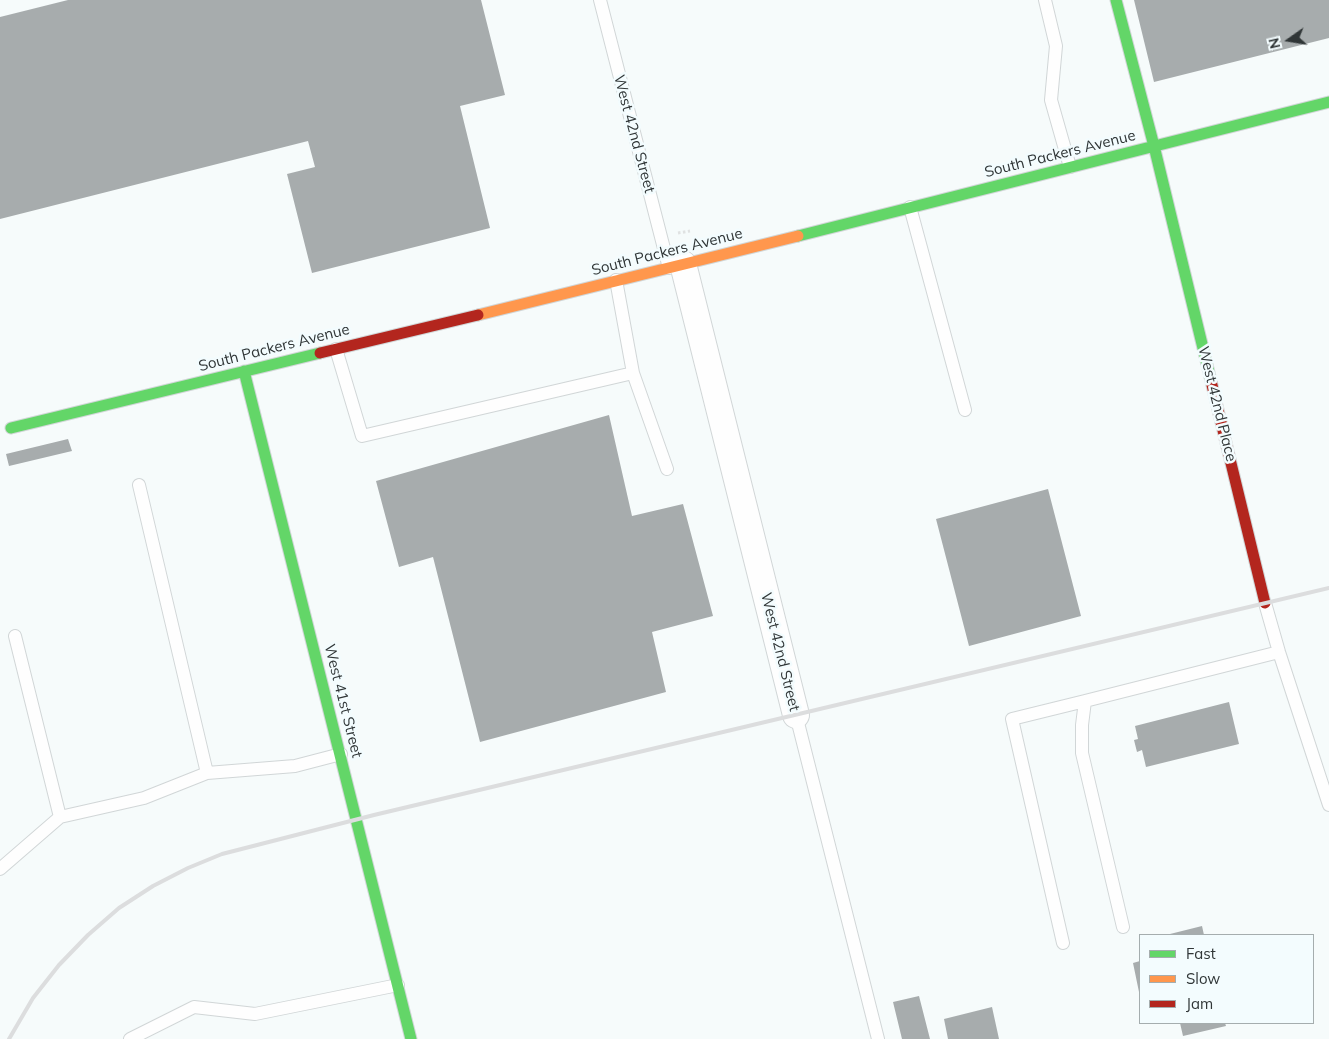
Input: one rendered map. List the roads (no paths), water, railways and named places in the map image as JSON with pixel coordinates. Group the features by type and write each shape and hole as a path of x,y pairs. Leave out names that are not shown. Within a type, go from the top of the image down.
{"street":[{"name":"West 42nd Place","path":"1116,0 1154,146 1265,603"},
{"name":"South Packers Avenue","path":"6,429 676,266 1329,102"},
{"name":"West 42nd Street","path":"676,266 796,714"},
{"name":"West 41st Street","path":"244,371 411,1039"}],"lane":[{"name":"West 42nd Street","path":"600,0 676,266"},
{"path":"1045,0 1056,46 1050,100 1070,167"},
{"path":"910,207 965,410"},
{"path":"616,280 633,373 667,469"},
{"path":"336,349 362,436 633,373"},
{"path":"139,485 207,773"},
{"name":"West 42nd Place","path":"1265,603 1329,805"},
{"path":"15,636 60,817"},
{"path":"1063,942 1012,719 1279,652"},
{"path":"1085,701 1082,725 1082,753 1123,927"},
{"name":"West 42nd Street","path":"796,714 878,1039"},
{"path":"0,869 60,817 144,798 207,773 295,766 341,754"},
{"path":"130,1039 194,1007 255,1014 398,985"}],"railway":[{"path":"9,1039 33,998 59,965 88,935 119,908 153,886 188,868 222,854 374,815 1329,588"}]}
